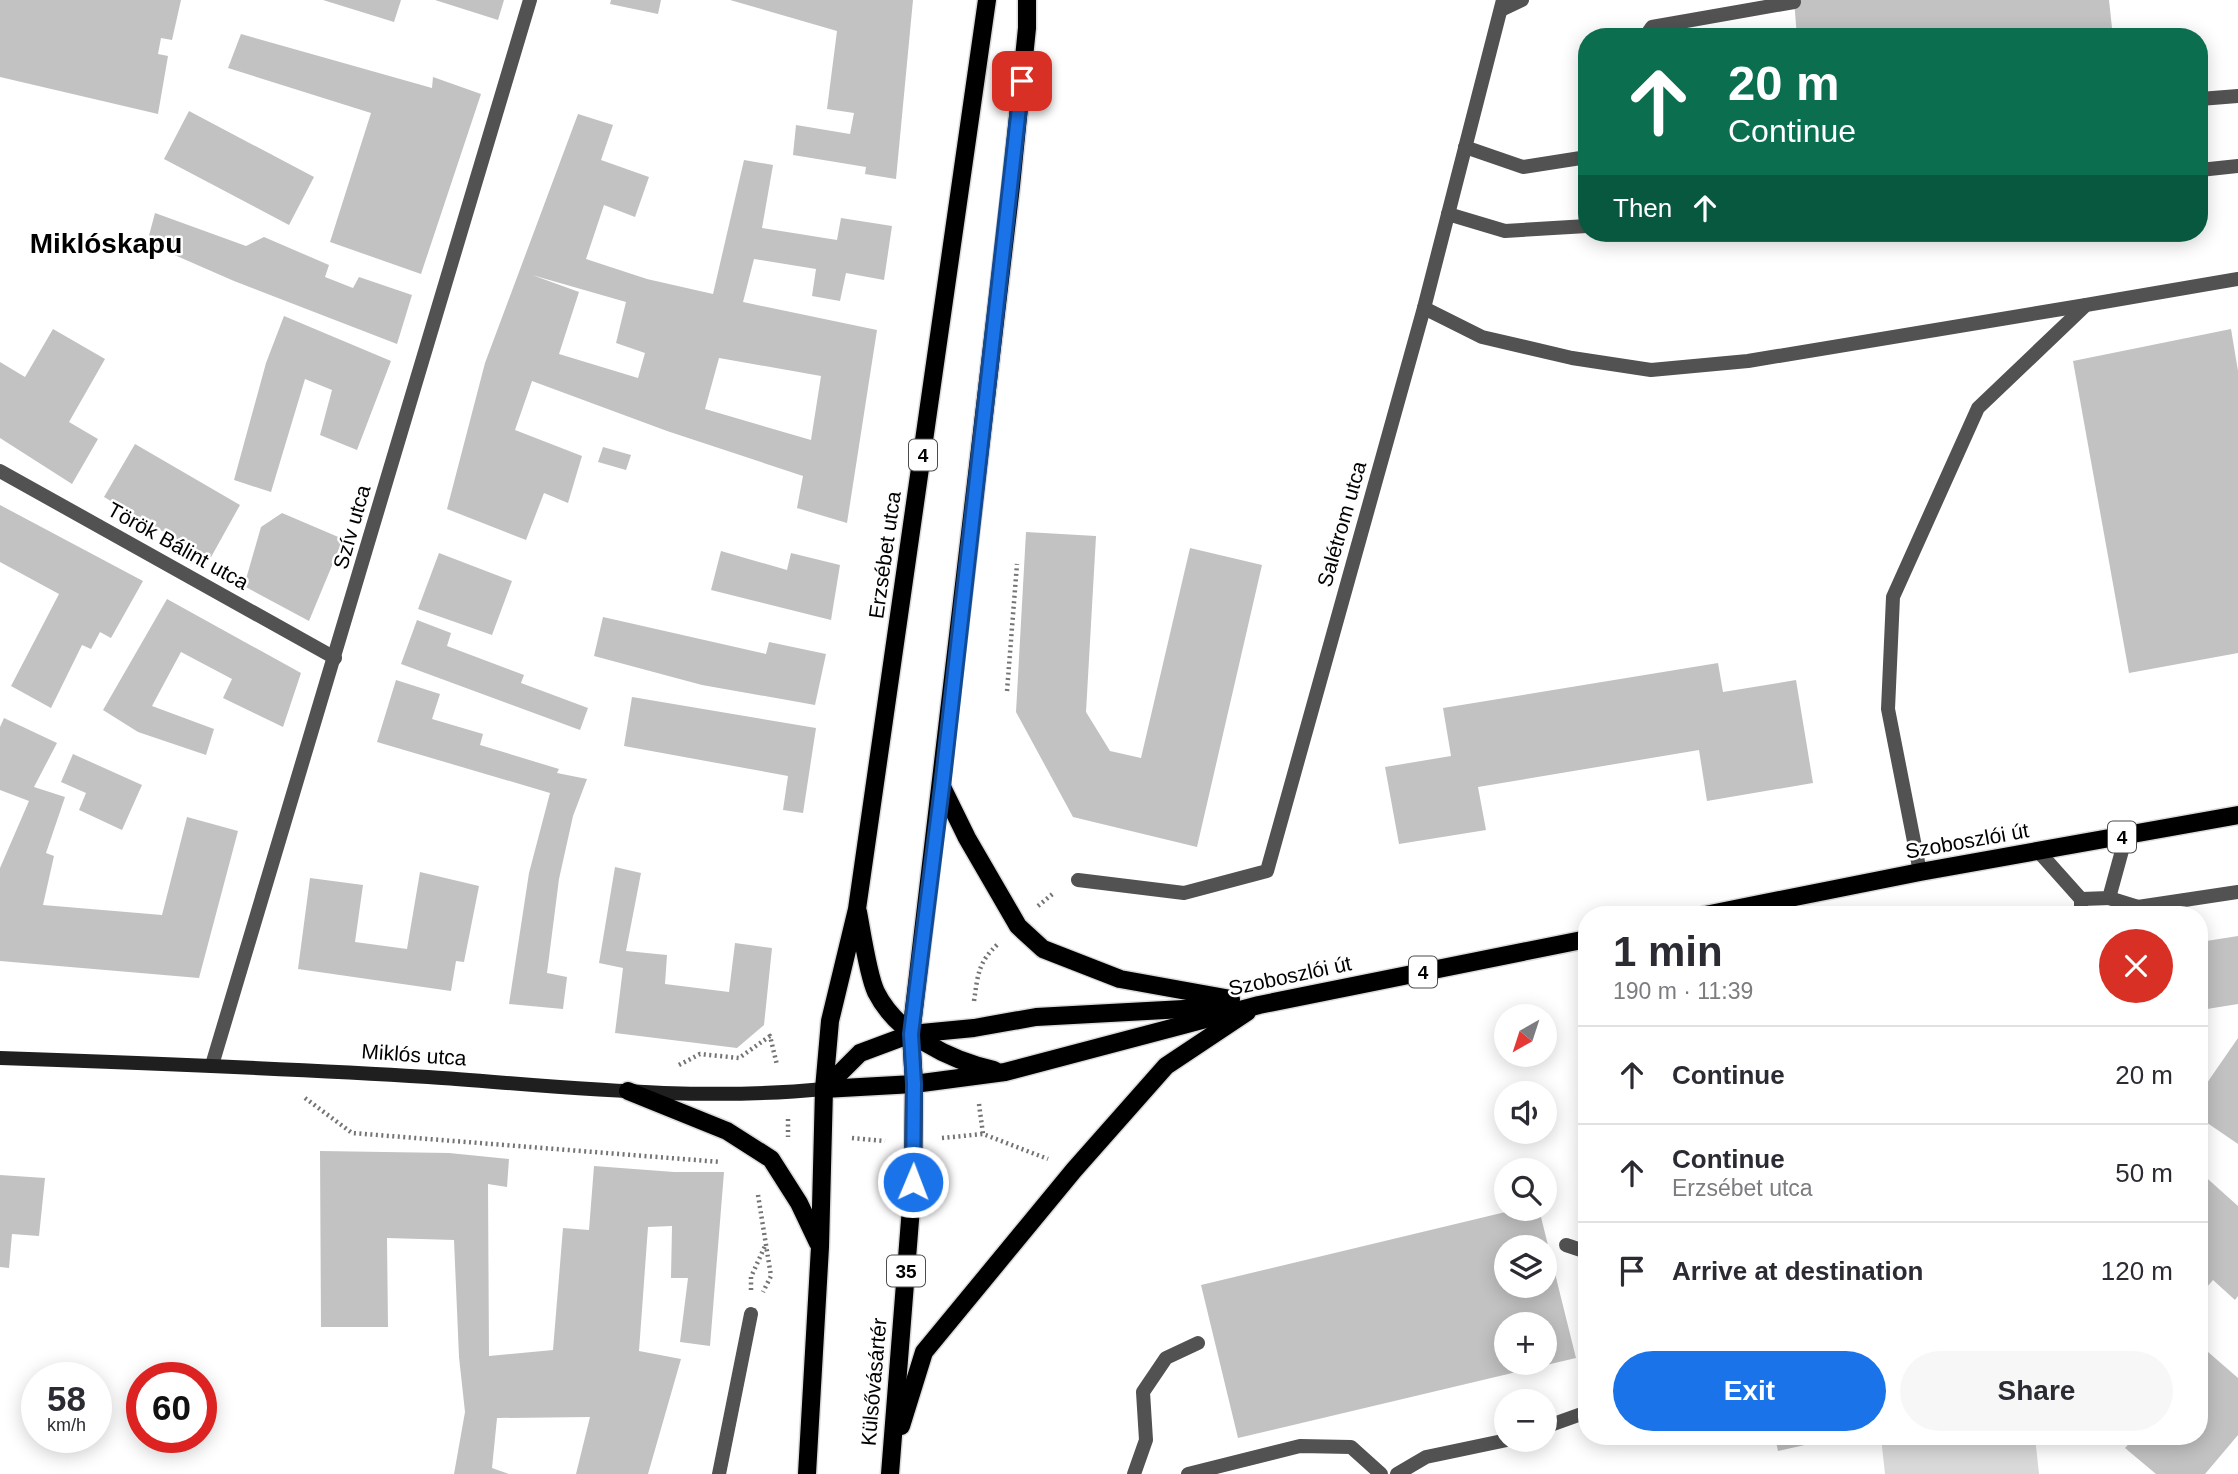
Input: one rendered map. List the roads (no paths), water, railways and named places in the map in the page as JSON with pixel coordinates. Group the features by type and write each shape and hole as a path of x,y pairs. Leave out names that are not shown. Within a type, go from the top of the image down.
{"main road":[{"name":"Erzsébet utca","path":"824,1089 830,1021 857,909 987,0"},
{"path":"942,787 1011,186 1027,28 1027,0"},
{"name":"4","path":"942,787 967,838 1018,926 1043,949 1120,979 1259,1004"},
{"name":"Külsővásártér","path":"891,1466 913,1182 914,1084 911,1034 942,787"},
{"name":"Szoboszlói út","path":"1750,906 1920,872 2238,815"},
{"name":"4","path":"857,909 875,990 892,1014 911,1034 976,1066 1005,1072"},
{"name":"Szoboszlói út","path":"824,1089 914,1084 1005,1072 1259,1004 1578,941"},
{"path":"807,1474 820,1247 824,1089 860,1053 911,1034 974,1028 1036,1017 1259,1004"},
{"path":"891,1466 924,1352 1074,1170 1166,1066 1259,1004"},
{"path":"628,1091 726,1131 771,1158 799,1203 820,1247"}],"street":[{"name":"Szív utca","path":"212,1065 530,0"},
{"path":"1502,5 1522,0"},
{"path":"1651,28 1794,2"},
{"name":"Salétrom utca","path":"1078,880 1184,893 1267,872 1424,308 1502,5"},
{"path":"2208,98 2238,96"},
{"path":"1465,147 1524,167 1578,158"},
{"path":"2208,169 2238,166"},
{"path":"1448,214 1505,231 1578,227"},
{"path":"1424,308 1482,337 1572,358 1651,370 1748,361 2238,279"},
{"path":"1920,872 1888,709 1893,597 1978,408 2086,304"},
{"name":"Török Bálint utca","path":"0,471 335,658"},
{"path":"2109,898 2126,836"},
{"path":"2039,852 2081,899 2081,906"},
{"path":"2145,906 2238,892"},
{"path":"2081,899 2109,898 2135,906"},
{"name":"Miklós utca","path":"0,1058 212,1065 628,1091 747,1094 824,1089"},
{"path":"1566,1245 1578,1249"},
{"path":"719,1474 751,1314"},
{"path":"1134,1474 1146,1440 1143,1392 1166,1358 1198,1343"},
{"path":"1557,1423 1578,1415"},
{"path":"1397,1474 1426,1457 1494,1443"},
{"path":"1188,1474 1300,1446 1351,1447 1381,1474"}],"district":[{"name":"Miklóskapu","path":"106,243"}]}
